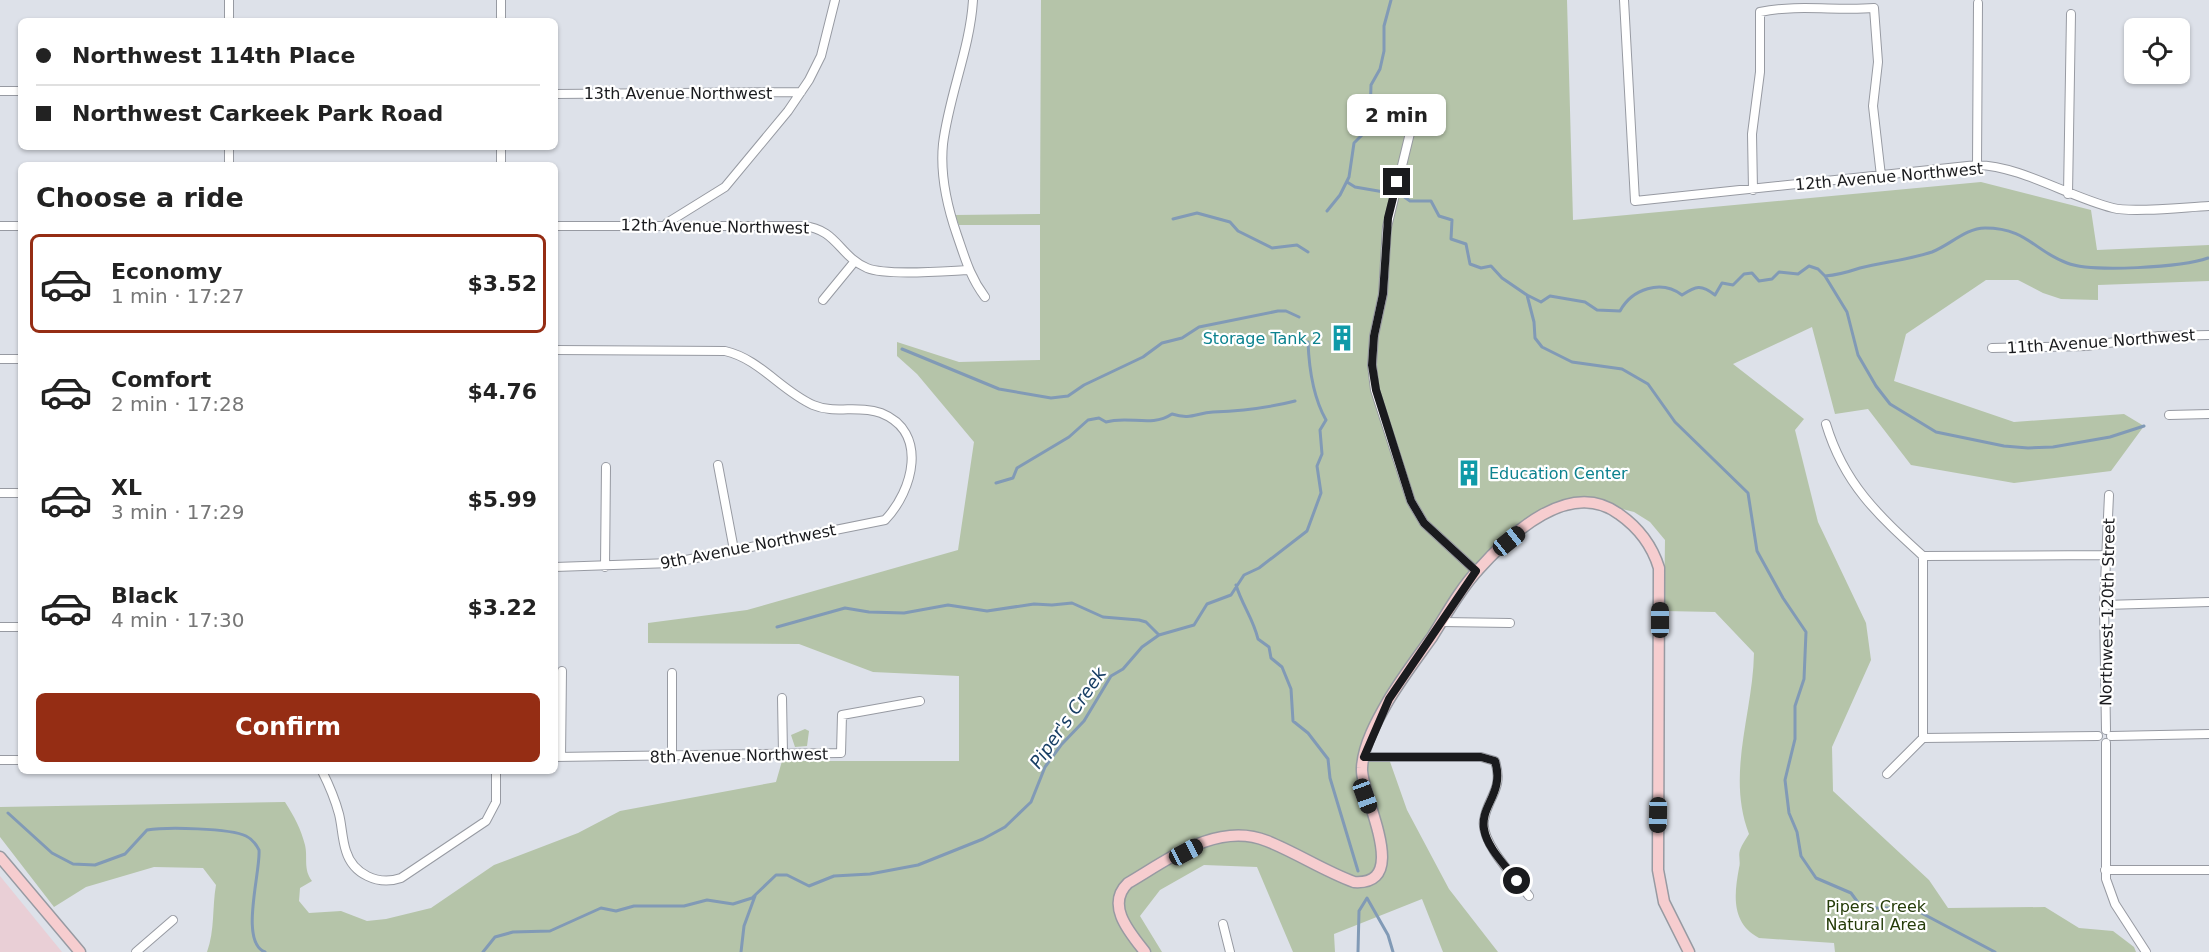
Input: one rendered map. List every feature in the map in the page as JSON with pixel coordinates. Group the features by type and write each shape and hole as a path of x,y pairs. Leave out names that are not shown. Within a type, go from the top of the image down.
{"street":[{"path":"229,0 229,18"},
{"path":"501,0 501,18"},
{"path":"666,224 725,187 801,92 821,56 835,0"},
{"path":"973,0 968,37 946,129 942,162 950,212 968,270 985,297"},
{"name":"12th Avenue Northwest","path":"1624,0 1635,201 1977,165 2010,171 2068,194 2116,209 2209,206"},
{"path":"1977,165 1978,3"},
{"path":"1753,190 1752,134 1760,72 1760,12 1785,7 1846,10 1874,8 1878,62 1873,106 1881,176"},
{"path":"2068,194 2071,14"},
{"path":"0,91 18,91"},
{"name":"13th Avenue Northwest","path":"558,94 801,92"},
{"path":"1410,133 1387,227 1383,294 1374,336 1372,365 1376,390 1411,501 1424,523 1476,571"},
{"name":"12th Avenue Northwest","path":"558,226 666,224 698,227 811,227 825,231 855,261 880,271 968,270"},
{"path":"0,226 18,226"},
{"path":"824,300 855,261"},
{"name":"11th Avenue Northwest","path":"1992,348 2086,346 2160,336 2209,335"},
{"name":"9th Avenue Northwest","path":"558,350 725,351 744,355 771,378 816,406 868,410 896,422 906,435 913,452 911,472 905,493 885,520 671,563 558,567"},
{"path":"0,359 18,359"},
{"path":"2169,415 2209,414"},
{"path":"1826,424 1847,475 1870,507 1923,556 2105,555"},
{"path":"718,465 734,550"},
{"path":"605,567 606,467"},
{"path":"0,493 18,493"},
{"name":"Northwest 120th Street","path":"2109,495 2104,605 2108,736 2105,870 2111,897 2146,952"},
{"path":"1145,952 1120,916 1118,902 1121,892 1128,883 1149,871 1221,835 1244,834 1266,840 1354,882 1367,881 1376,875 1382,862 1383,850 1364,789 1364,757 1389,699 1476,571 1547,512 1578,501 1608,506 1636,528 1652,550 1659,568 1658,878 1664,902 1689,952"},
{"path":"1923,556 1923,738"},
{"path":"2104,605 2209,602"},
{"path":"1442,622 1510,623"},
{"path":"0,627 18,627"},
{"path":"558,757 562,671"},
{"path":"672,673 672,755"},
{"path":"782,698 783,754"},
{"name":"8th Avenue Northwest","path":"558,757 841,753 842,715 920,701"},
{"path":"1887,774 1923,738 2098,736 2101,742 2108,736 2209,734"},
{"path":"1364,757 1481,757 1495,761 1498,783 1483,820 1484,831 1490,844 1528,896"},
{"path":"0,760 18,760"},
{"path":"323,774 337,807 346,850 351,862 365,875 385,881 401,878 486,821 496,802 496,774"},
{"path":"0,857 80,952"},
{"path":"2105,870 2209,870"},
{"path":"136,952 173,920"},
{"path":"1223,924 1230,952"}],"shaded area":[{"path":"0,876 62,952 0,952"}],"green space":[{"name":"Pipers Creek Natural Area","path":"1041,0 1567,0 1573,220 1981,182 2091,210 2097,250 2209,245 2209,281 2098,285 2098,300 2061,299 2018,280 1986,280 1906,334 1894,381 2014,422 2124,414 2144,426 2111,471 2014,483 1911,465 1868,409 1835,414 1812,327 1733,364 1804,419 1795,430 1818,522 1866,623 1871,660 1832,747 1833,791 1929,880 1948,908 2045,907 2079,928 2113,931 2134,947 2136,952 1835,952 1834,943 1759,938 1750,932 1743,925 1739,916 1736,888 1740,864 1739,852 1749,834 1740,789 1740,766 1753,676 1754,653 1715,612 1664,611 1665,540 1650,522 1634,512 1598,503 1557,507 1494,554 1389,699 1364,756 1388,756 1407,810 1449,889 1498,952 1443,952 1422,899 1334,934 1335,952 1293,952 1257,867 1204,865 1160,890 1140,916 1162,952 207,952 216,885 203,868 154,867 86,887 54,907 0,837 0,807 285,802 305,845 306,863 312,881 300,888 299,901 309,913 341,911 367,921 386,919 431,908 494,865 578,833 620,811 776,782 782,761 959,761 959,676 873,672 799,644 648,643 648,623 747,610 958,550 974,442 917,374 897,356 897,342 959,362 1040,360 1040,225 959,225 955,215 1040,214"},
{"path":"805,729 809,731 807,746 795,747 791,735"}],"waterway":[{"name":"Piper's Creek","path":"1327,211 1340,195 1349,177 1354,143 1362,135 1370,118 1371,85 1380,69 1384,51 1384,26 1391,0"},
{"path":"1347,182 1355,187 1384,192"},
{"path":"1403,196 1410,201 1431,201 1439,216 1452,220 1451,239 1466,244 1470,264 1481,268 1491,266 1502,278 1527,295 1534,322 1535,338 1542,347 1572,362 1622,369 1648,384 1675,422 1748,493 1757,551 1783,598 1806,632 1804,679 1795,706 1795,739 1785,780 1789,813 1797,832 1801,856 1816,878 1851,893 1862,908 1912,908 1995,952"},
{"path":"1173,219 1197,213 1230,222 1238,231 1272,248 1297,245 1308,252"},
{"path":"1527,295 1541,302 1550,296 1585,302 1597,310 1620,311 1625,303 1639,292 1656,287 1674,290 1682,295 1695,288 1702,288 1715,295 1722,283 1733,285 1744,274 1752,273 1759,281 1772,279 1779,272 1798,274 1809,266 1818,269 1825,276 1835,275 1932,252 1971,231 1985,228 1999,229 2021,236 2056,258 2079,266 2138,268 2179,264 2208,258"},
{"path":"1825,276 1847,312 1858,355 1876,386 1890,404 1936,432 2004,446 2028,448 2053,447 2110,437 2144,426"},
{"path":"902,349 999,389 1051,398 1068,396 1084,385 1143,357 1162,343 1182,338 1199,327 1278,311 1286,311 1299,317"},
{"name":"Piper's Creek","path":"483,952 495,937 513,932 550,931 601,908 616,911 634,906 684,906 707,900 733,904 752,898 776,875 787,875 809,886 834,876 870,874 918,865 983,839 1005,827 1031,802 1045,767 1061,745 1084,721 1111,676 1123,669 1142,647 1159,635 1194,625 1207,604 1231,595 1244,575 1259,568 1307,531 1321,493 1317,466 1322,454 1320,430 1326,420 1312,382 1308,342"},
{"path":"996,483 1013,478 1017,468 1069,437 1088,420 1099,418 1106,422 1148,421 1172,414 1189,416 1295,401"},
{"path":"1236,585 1258,639 1269,647 1271,658 1282,667 1291,689 1293,721 1308,733 1328,759 1330,778 1358,871"},
{"path":"777,627 845,608 869,612 904,613 948,605 987,611 1034,604 1072,603 1103,617 1146,622 1158,634"},
{"name":"Piper's Creek","path":"8,813 52,853 73,864 95,865 125,854 147,830 198,829 226,831 246,836 259,850 252,921 257,946 265,952"},
{"path":"741,952 744,926 755,896"},
{"path":"1358,952 1359,911 1367,898 1388,935 1393,952"}],"place":[{"name":"Storage Tank 2","path":"1342,338"},
{"name":"Education Center","path":"1469,473"}],"route":[{"path":"1397,182 1388,218 1383,294 1374,336 1372,365 1376,390 1411,501 1424,523 1476,571 1389,699 1372,732 1364,757 1481,757 1495,761 1498,769 1498,783 1483,820 1484,831 1490,844 1517,881"}]}
